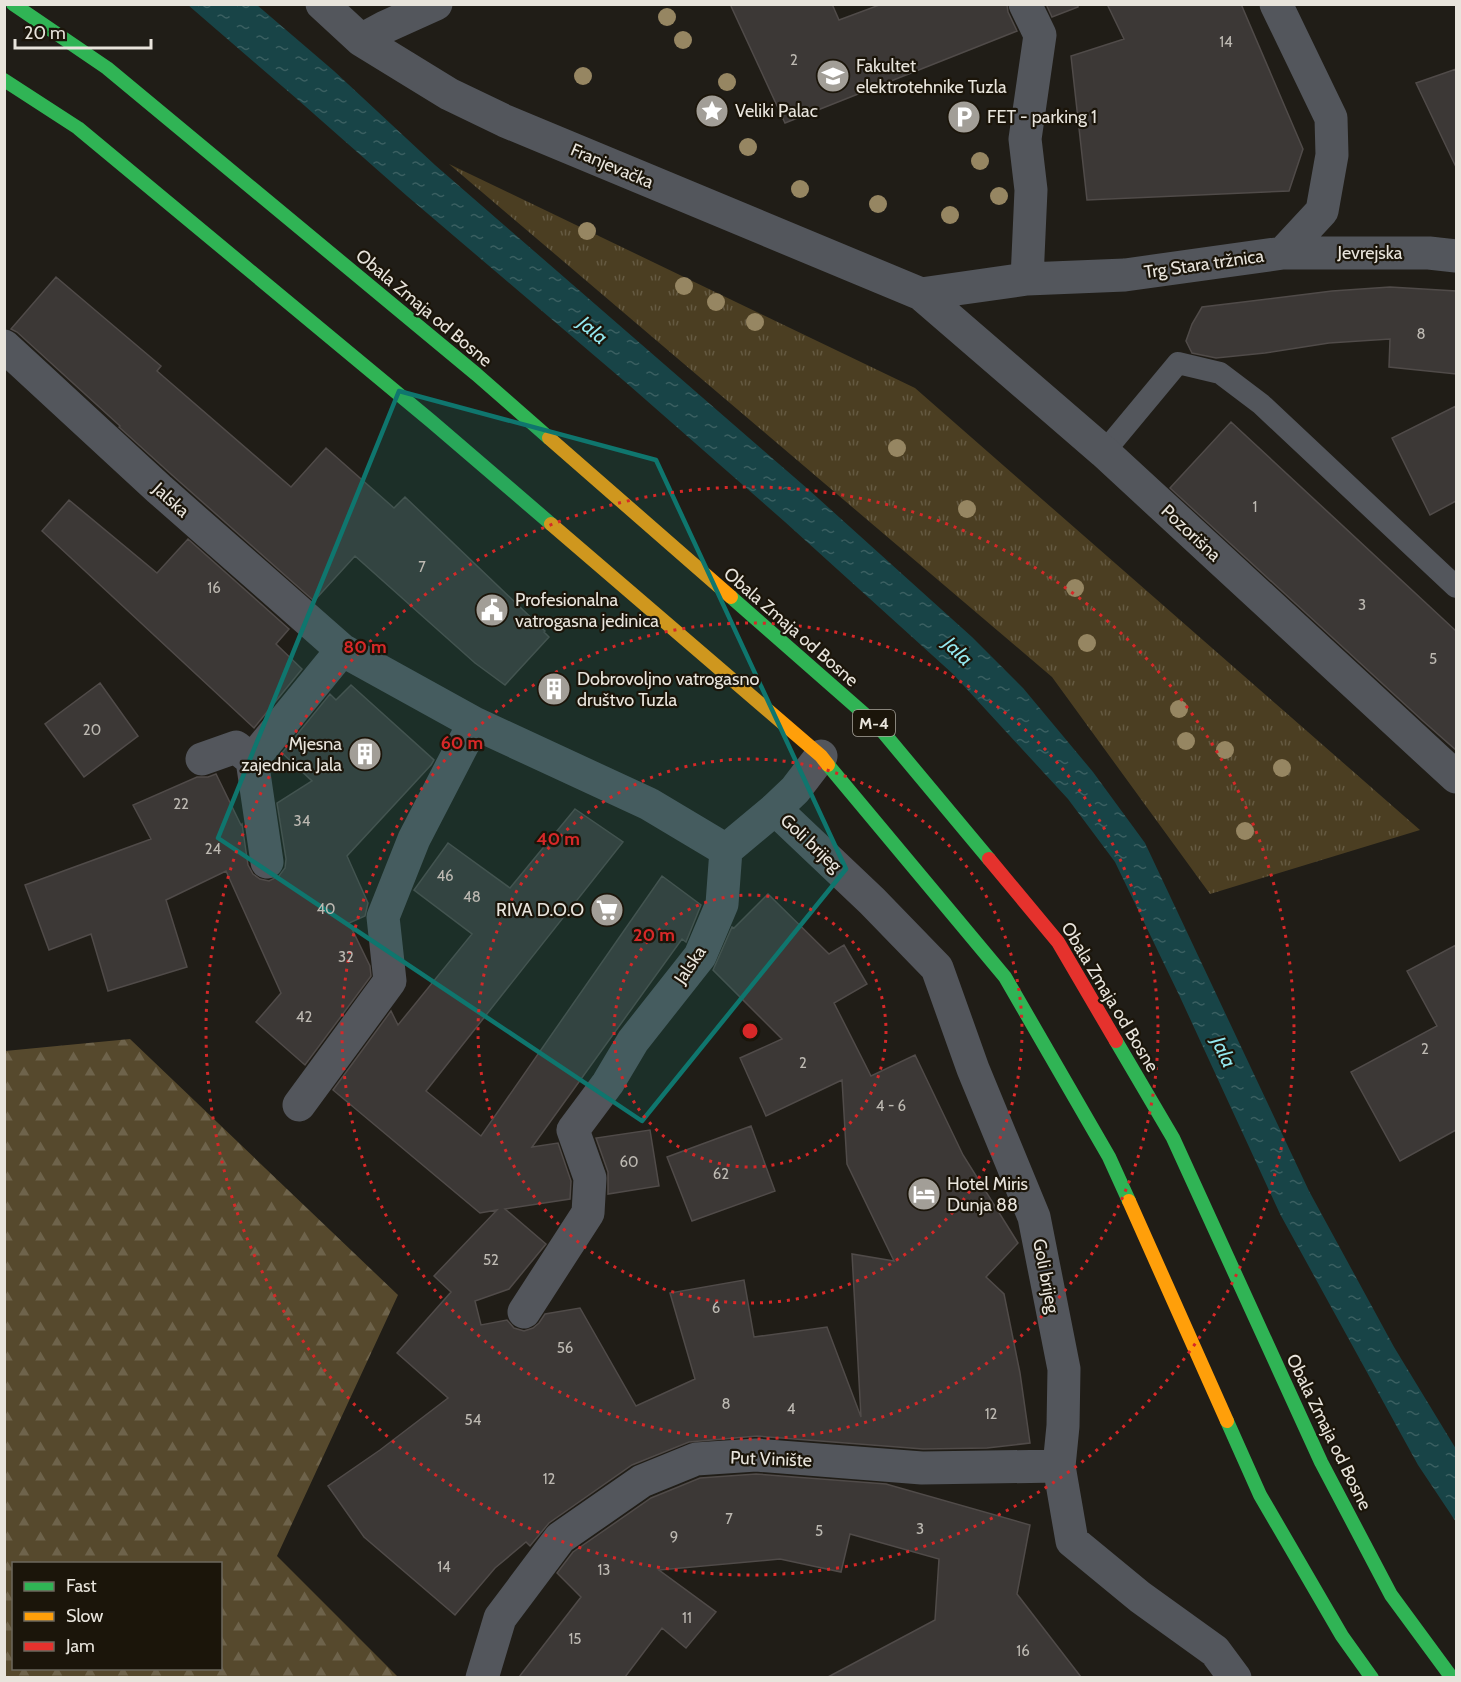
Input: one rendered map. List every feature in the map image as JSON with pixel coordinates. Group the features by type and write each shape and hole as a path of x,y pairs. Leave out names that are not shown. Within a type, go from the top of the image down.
{"main road":[{"name":"Obala Zmaja od Bosne","path":"13,4 107,68 467,366 878,726 1058,942 1173,1138 1321,1462 1391,1595 1452,1677"},
{"path":"4,80 87,136 431,421 821,756 1005,977 1109,1157 1260,1495 1342,1636 1372,1677"}],"street":[{"name":"Franjevačka","path":"322,4 361,40 449,94 505,121 921,294"},
{"path":"361,40 436,4"},
{"path":"1024,4 1040,35 1025,139 1031,190 1027,279"},
{"name":"Trg Stara tržnica","path":"921,294 1027,279 1125,275 1283,253 1322,211 1332,155 1331,118 1276,4"},
{"name":"Jevrejska","path":"1283,253 1429,253 1456,256"},
{"name":"Pozorišna","path":"921,294 1104,452 1456,777"},
{"name":"Jalska","path":"4,346 159,489 342,650 474,723 649,804 726,850 722,904 700,956 633,1041 608,1083 573,1130 590,1178 588,1213 524,1312"},
{"path":"252,760 342,650"},
{"path":"299,1105 390,981 383,917 414,839 474,723"},
{"path":"202,759 236,747 252,760 267,862"},
{"path":"726,850 795,790 821,756"},
{"name":"Goli brijeg","path":"775,809 872,901 937,968 973,1069 1034,1217 1064,1369 1063,1426 1059,1467 1072,1541 1140,1597 1215,1651 1235,1677"},
{"name":"Put Vinište","path":"482,1677 500,1618 560,1538 642,1481 696,1459 756,1455 922,1468 1059,1467"}],"lane":[{"path":"1104,452 1178,363 1220,373 1261,404 1456,588"}],"highlighted area":[{"path":"399,391 656,460 846,869 642,1121 218,838"}],"green space":[{"path":"449,164 915,388 1420,830 1210,894 1052,677"},
{"path":"130,1039 398,1295 277,1556 398,1677 5,1677 5,1051"}],"water":[{"name":"Jala","path":"188,5 257,5 334,71 435,165 809,490 972,637 1023,688 1093,772 1145,843 1309,1191 1394,1347 1456,1449 1456,1522 1418,1465 1280,1214 1115,862 1068,799 953,674 785,522"}],"building":[{"name":"Fakultet elektrotehnike Tuzla","path":"730,4 832,4 839,20 882,4 1007,4 1008,12 1017,31 785,123"},
{"path":"1046,4 1078,4 1078,7 1052,17"},
{"path":"1107,4 1241,4 1303,149 1289,191 1087,200 1071,56 1124,39"},
{"path":"1456,69 1456,167 1416,83"},
{"path":"56,277 161,366 157,371 291,487 326,448 394,508 405,497 549,637 505,685 475,663 355,556 314,601 11,329"},
{"path":"1390,287 1456,291 1456,374 1389,367 1390,339 1329,343 1216,358 1192,353 1186,341 1192,324 1202,307 1332,291"},
{"path":"1456,406 1456,501 1430,515 1392,438"},
{"path":"1231,422 1456,631 1456,750 1170,488"},
{"path":"69,500 157,573 188,539 289,629 276,644 302,669 254,728 42,531"},
{"path":"100,683 138,736 84,777 45,724"},
{"path":"351,685 434,760 347,856 368,903 365,916 349,923 370,966 371,976 305,1065 256,1022 281,993 226,871 166,900 187,967 108,991 91,934 49,950 25,885 151,839 133,805 197,777 216,774 242,824 248,865 253,874 269,881 279,876 285,868 286,859 277,803 312,781 282,753 330,694 336,700"},
{"path":"575,809 623,842 426,1091 481,1136 662,876 701,905 686,942 682,939 532,1147 558,1143 571,1181 570,1199 505,1209 546,1244 509,1289 475,1301 481,1325 507,1320 514,1328 524,1331 533,1328 545,1314 580,1308 636,1406 695,1379 670,1293 744,1280 754,1337 827,1327 861,1417 852,1254 894,1261 847,1164 842,1080 766,1116 740,1058 782,1039 713,970 732,927 734,928 768,894 829,954 844,945 867,984 834,1003 871,1076 915,1055 963,1155 1018,1243 986,1277 1004,1294 1020,1373 1030,1443 987,1448 923,1449 757,1436 689,1442 632,1465 549,1523 530,1546 526,1542 495,1568 455,1615 364,1537 328,1486 448,1398 397,1353 451,1292 434,1276 497,1210 480,1213 333,1090 391,1011 398,1025 472,934 414,890 448,843 510,888"},
{"path":"1456,945 1456,1130 1400,1161 1351,1072 1437,1026 1407,971"},
{"path":"751,1126 775,1191 692,1221 667,1157"},
{"path":"650,1130 659,1186 608,1194 608,1172 596,1138"},
{"path":"756,1474 886,1484 1030,1525 1017,1594 1081,1677 828,1677 935,1620 939,1559 850,1534 841,1572 780,1559 659,1570 716,1612 686,1648 662,1628 625,1677 519,1677 581,1597 557,1573 573,1552 651,1498 700,1478"}],"traffic: fast":[{"path":"13,4 107,68 476,374 549,438"},
{"path":"4,80 78,128 431,421 551,524"},
{"path":"731,597 878,726 989,859"},
{"path":"828,765 1005,977 1109,1157 1129,1201"},
{"path":"1116,1041 1173,1138 1321,1462 1391,1595 1452,1678"},
{"path":"1227,1421 1260,1495 1342,1636 1372,1678"}],"traffic: slow":[{"path":"549,438 731,597"},
{"path":"551,524 821,756 828,765"},
{"path":"1129,1201 1227,1421"}],"traffic: jam":[{"path":"989,859 1058,942 1116,1041"}],"place":[{"name":"Fakultet elektrotehnike Tuzla","path":"833,76"},
{"name":"Veliki Palac","path":"712,111"},
{"name":"FET - parking 1","path":"964,117"},
{"name":"Profesionalna vatrogasna jedinica","path":"492,610"},
{"name":"Dobrovoljno vatrogasno društvo Tuzla","path":"554,689"},
{"name":"Mjesna zajednica Jala","path":"365,754"},
{"name":"RIVA D.O.O","path":"607,910"},
{"name":"Hotel Miris Dunja 88","path":"924,1194"}]}
